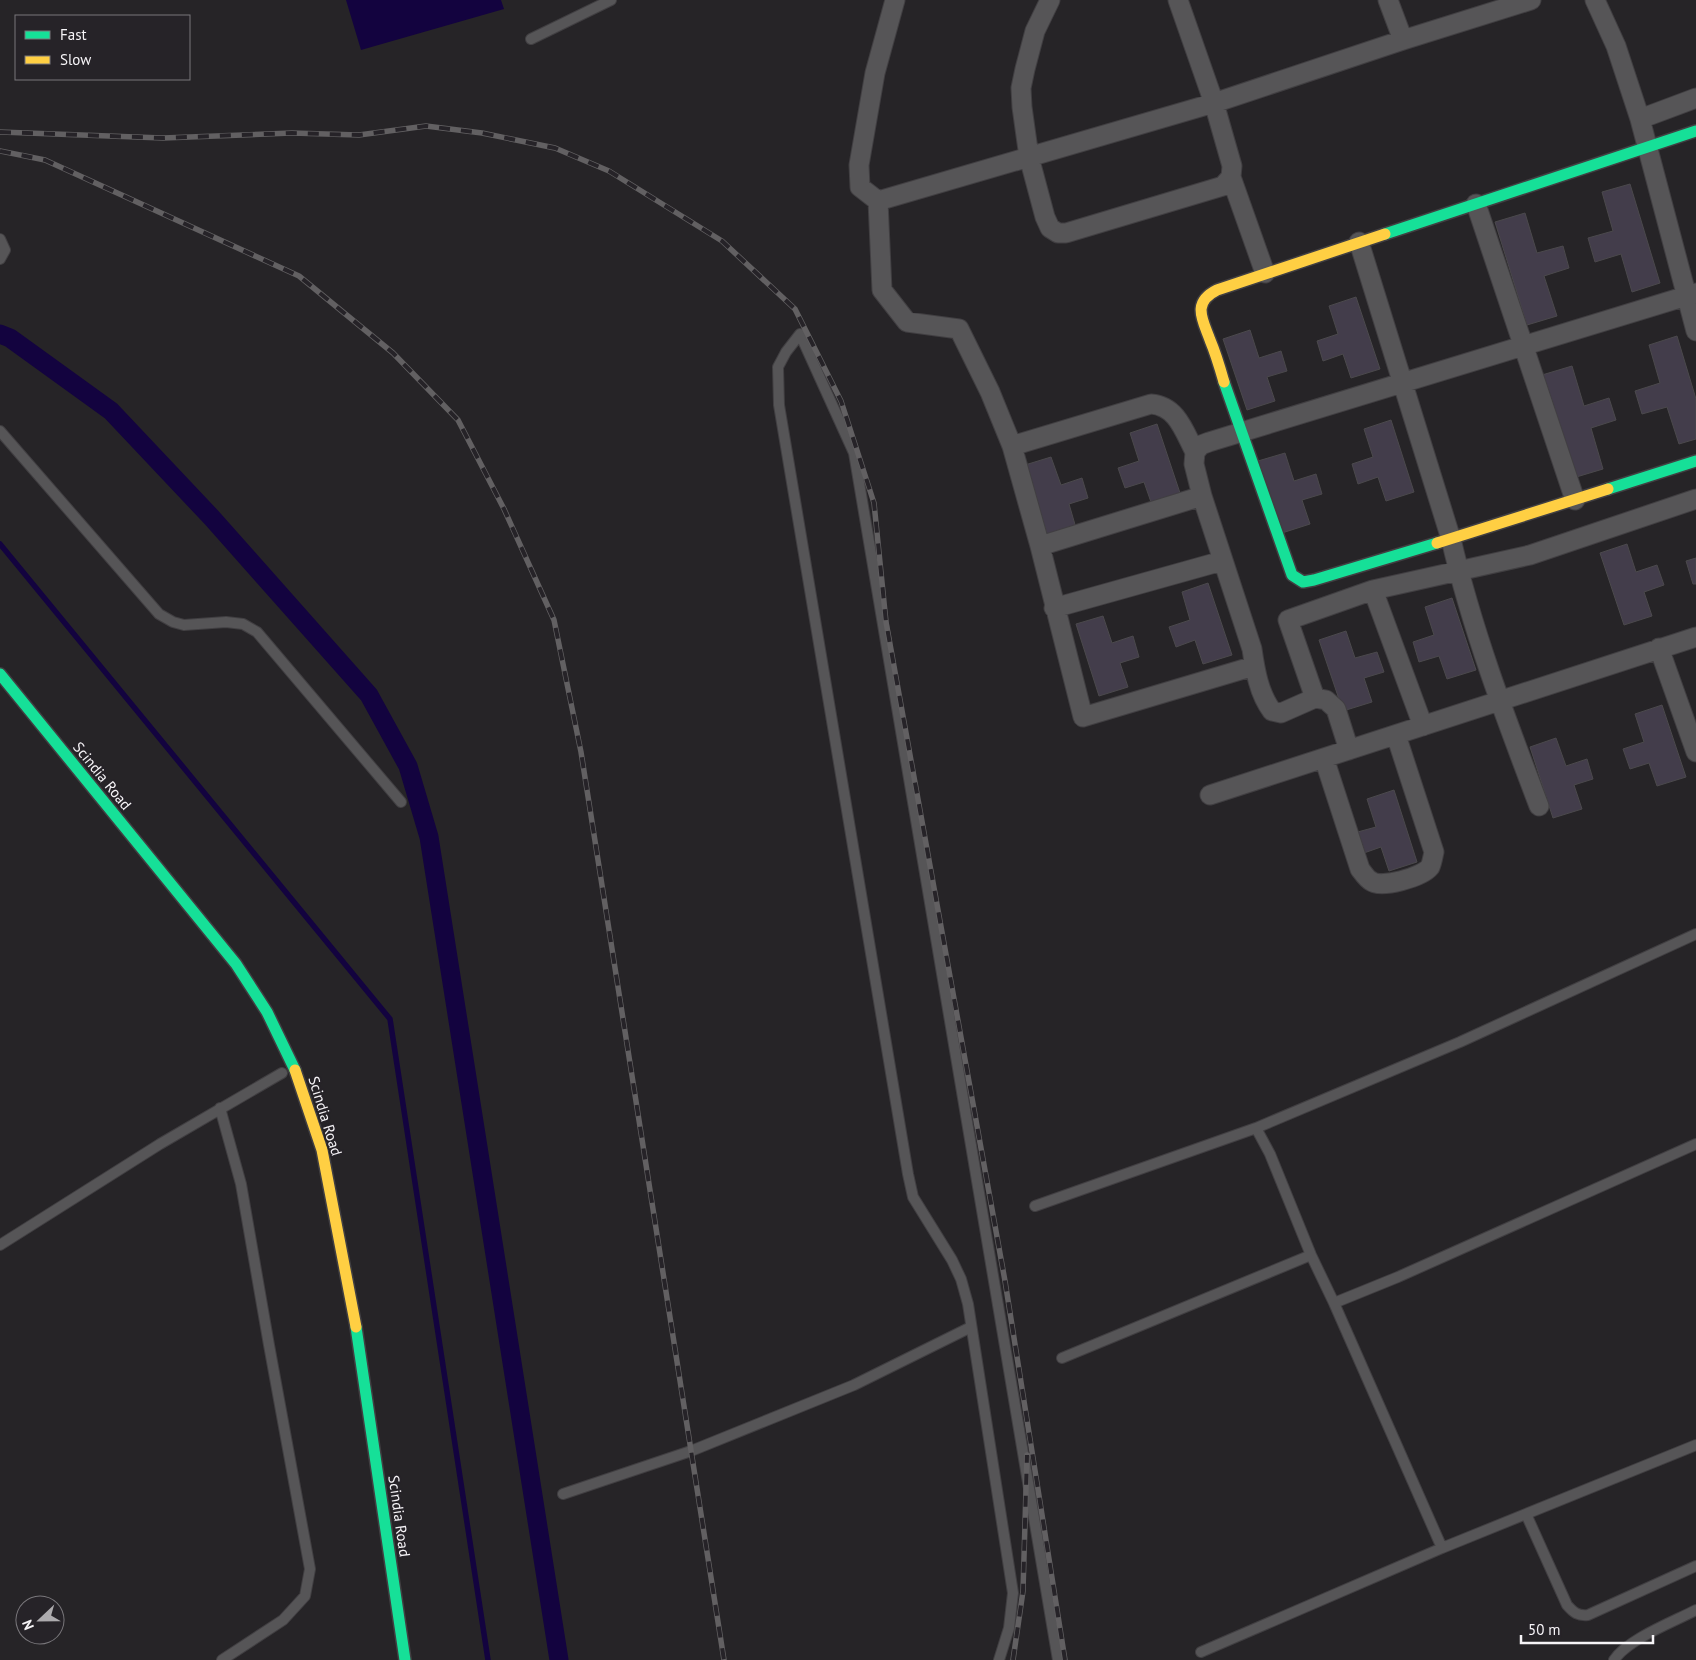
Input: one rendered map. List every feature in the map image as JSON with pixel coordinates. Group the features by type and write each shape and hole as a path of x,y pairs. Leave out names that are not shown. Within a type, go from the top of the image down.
{"main road":[{"path":"1696,131 1265,273 1208,294 1203,301 1200,311 1235,416 1242,431 1292,575 1303,582 1451,539 1696,461"},
{"name":"Scindia Road","path":"0,674 236,964 267,1012 298,1079 322,1150 354,1318 405,1660"},
{"path":"80,791 195,932"},
{"path":"237,986 248,1002"},
{"path":"274,1052 284,1077"},
{"path":"330,1254 334,1273"},
{"path":"387,1617 394,1660"}],"street":[{"path":"895,0 875,73 859,166 860,187 878,201 882,290 907,322 959,329 990,392 1012,446 1040,546 1054,608 1083,717 1254,666"},
{"path":"1050,0 1035,31 1021,88 1028,157 1045,217 1050,228 1058,233 1066,233 1223,186 1231,177"},
{"path":"1178,0 1214,103 1232,166 1231,177 1265,273"},
{"path":"1388,0 1402,40"},
{"path":"878,201 1214,103 1402,40 1531,0"},
{"path":"1594,0 1616,46 1640,119 1691,294 1696,331"},
{"path":"1640,119 1696,98"},
{"path":"1476,204 1575,500"},
{"path":"1359,242 1499,700 1539,806"},
{"path":"1195,452 1201,445 1242,431 1691,294"},
{"path":"1012,446 1151,404 1160,405 1172,411 1195,452 1194,464 1202,496 1252,649 1254,666 1266,704 1272,711 1281,713 1315,698 1326,700 1336,709 1349,750"},
{"path":"1040,546 1202,496"},
{"path":"1315,698 1288,620 1373,590 1530,554 1696,499"},
{"path":"1054,608 1222,561"},
{"path":"1373,590 1424,726"},
{"path":"1210,795 1696,637"},
{"path":"1659,648 1696,752"},
{"path":"1324,758 1360,869 1370,881 1379,884 1401,881 1420,874 1429,867 1434,852 1396,735"}],"lane":[{"path":"531,39 611,0"},
{"path":"0,239 5,250 0,259"},
{"path":"999,1660 1009,1628 1013,1594 971,1327 961,1279 952,1260 913,1197 908,1174 779,404 778,367 786,352 800,334 854,453 1058,1660"},
{"path":"0,431 159,614 173,622 184,625 226,622 243,624 256,632 401,802"},
{"path":"1035,1206 1256,1128 1460,1042 1696,934"},
{"path":"0,1245 66,1202 220,1108 284,1077"},
{"path":"220,1108 241,1184 310,1569 305,1596 283,1620 222,1660"},
{"path":"1256,1128 1270,1154 1311,1255 1442,1548"},
{"path":"1334,1303 1398,1278 1696,1144"},
{"path":"1062,1358 1311,1255"},
{"path":"563,1494 691,1451 854,1385 971,1327"},
{"path":"1201,1652 1442,1548 1696,1444"},
{"path":"1526,1514 1568,1605 1574,1613 1581,1616 1588,1615 1696,1566"},
{"path":"1614,1660 1636,1641 1696,1610"}],"shaded area":[{"path":"346,0 501,0 504,9 361,50"}],"building":[{"path":"1630,184 1660,283 1632,292 1621,254 1595,262 1588,238 1613,231 1602,192"},
{"path":"1525,213 1537,253 1563,246 1569,268 1544,276 1557,316 1527,325 1495,222"},
{"path":"1356,297 1380,369 1351,378 1343,354 1323,361 1317,341 1338,334 1329,306"},
{"path":"1250,330 1259,358 1281,351 1287,371 1267,377 1275,401 1247,410 1223,339"},
{"path":"1677,336 1696,399 1696,439 1679,444 1667,407 1642,414 1635,391 1660,383 1649,345"},
{"path":"1572,366 1584,406 1609,398 1616,420 1591,428 1603,469 1573,478 1542,375"},
{"path":"1391,420 1414,492 1386,501 1378,477 1358,484 1352,464 1373,457 1364,429"},
{"path":"1157,424 1181,496 1152,505 1144,482 1125,488 1118,468 1139,461 1130,433"},
{"path":"1285,453 1294,481 1316,474 1322,494 1302,500 1310,524 1282,533 1258,461"},
{"path":"1051,457 1061,485 1082,478 1088,498 1069,504 1076,528 1048,537 1025,465"},
{"path":"1627,544 1636,572 1657,565 1664,585 1644,592 1652,616 1624,625 1600,553"},
{"path":"1696,558 1696,584 1693,584 1686,561"},
{"path":"1208,583 1232,655 1203,664 1195,640 1176,647 1169,627 1190,620 1182,592"},
{"path":"1452,598 1476,670 1447,679 1439,656 1419,662 1413,642 1434,635 1425,607"},
{"path":"1103,616 1112,643 1133,636 1139,657 1120,663 1128,687 1099,696 1076,624"},
{"path":"1346,631 1355,658 1377,652 1384,672 1364,678 1372,702 1343,711 1319,640"},
{"path":"1662,705 1686,777 1657,786 1649,763 1630,769 1623,749 1644,742 1635,714"},
{"path":"1556,738 1566,766 1587,759 1593,779 1574,785 1582,809 1553,818 1530,747"},
{"path":"1394,790 1417,862 1389,871 1381,847 1361,854 1354,833 1376,827 1367,799"}],"waterway":[{"path":"0,334 10,338 111,411 212,518 369,695 408,766 429,837 559,1660"},
{"path":"0,544 390,1019 488,1660"}],"railway":[{"path":"0,132 163,138 292,133 359,135 426,126 482,133 555,148 609,171 722,241 795,309 841,401 874,503 886,622 1005,1281 1065,1660"},
{"path":"0,151 45,160 299,276 393,353 458,420 504,509 554,620 581,752 724,1660"},
{"path":"1013,1660 1023,1591 1027,1455"}],"traffic: fast":[{"path":"1385,234 1696,131"},
{"path":"1224,382 1292,575 1303,582 1314,580 1437,543"},
{"path":"1608,489 1696,461"},
{"path":"0,674 236,964 267,1012 295,1070"},
{"path":"356,1327 405,1660"}],"traffic: slow":[{"path":"1224,382 1202,319 1202,306 1204,300 1209,295 1217,290 1385,234"},
{"path":"1437,543 1608,489"},
{"path":"295,1070 322,1150 356,1327"}]}
